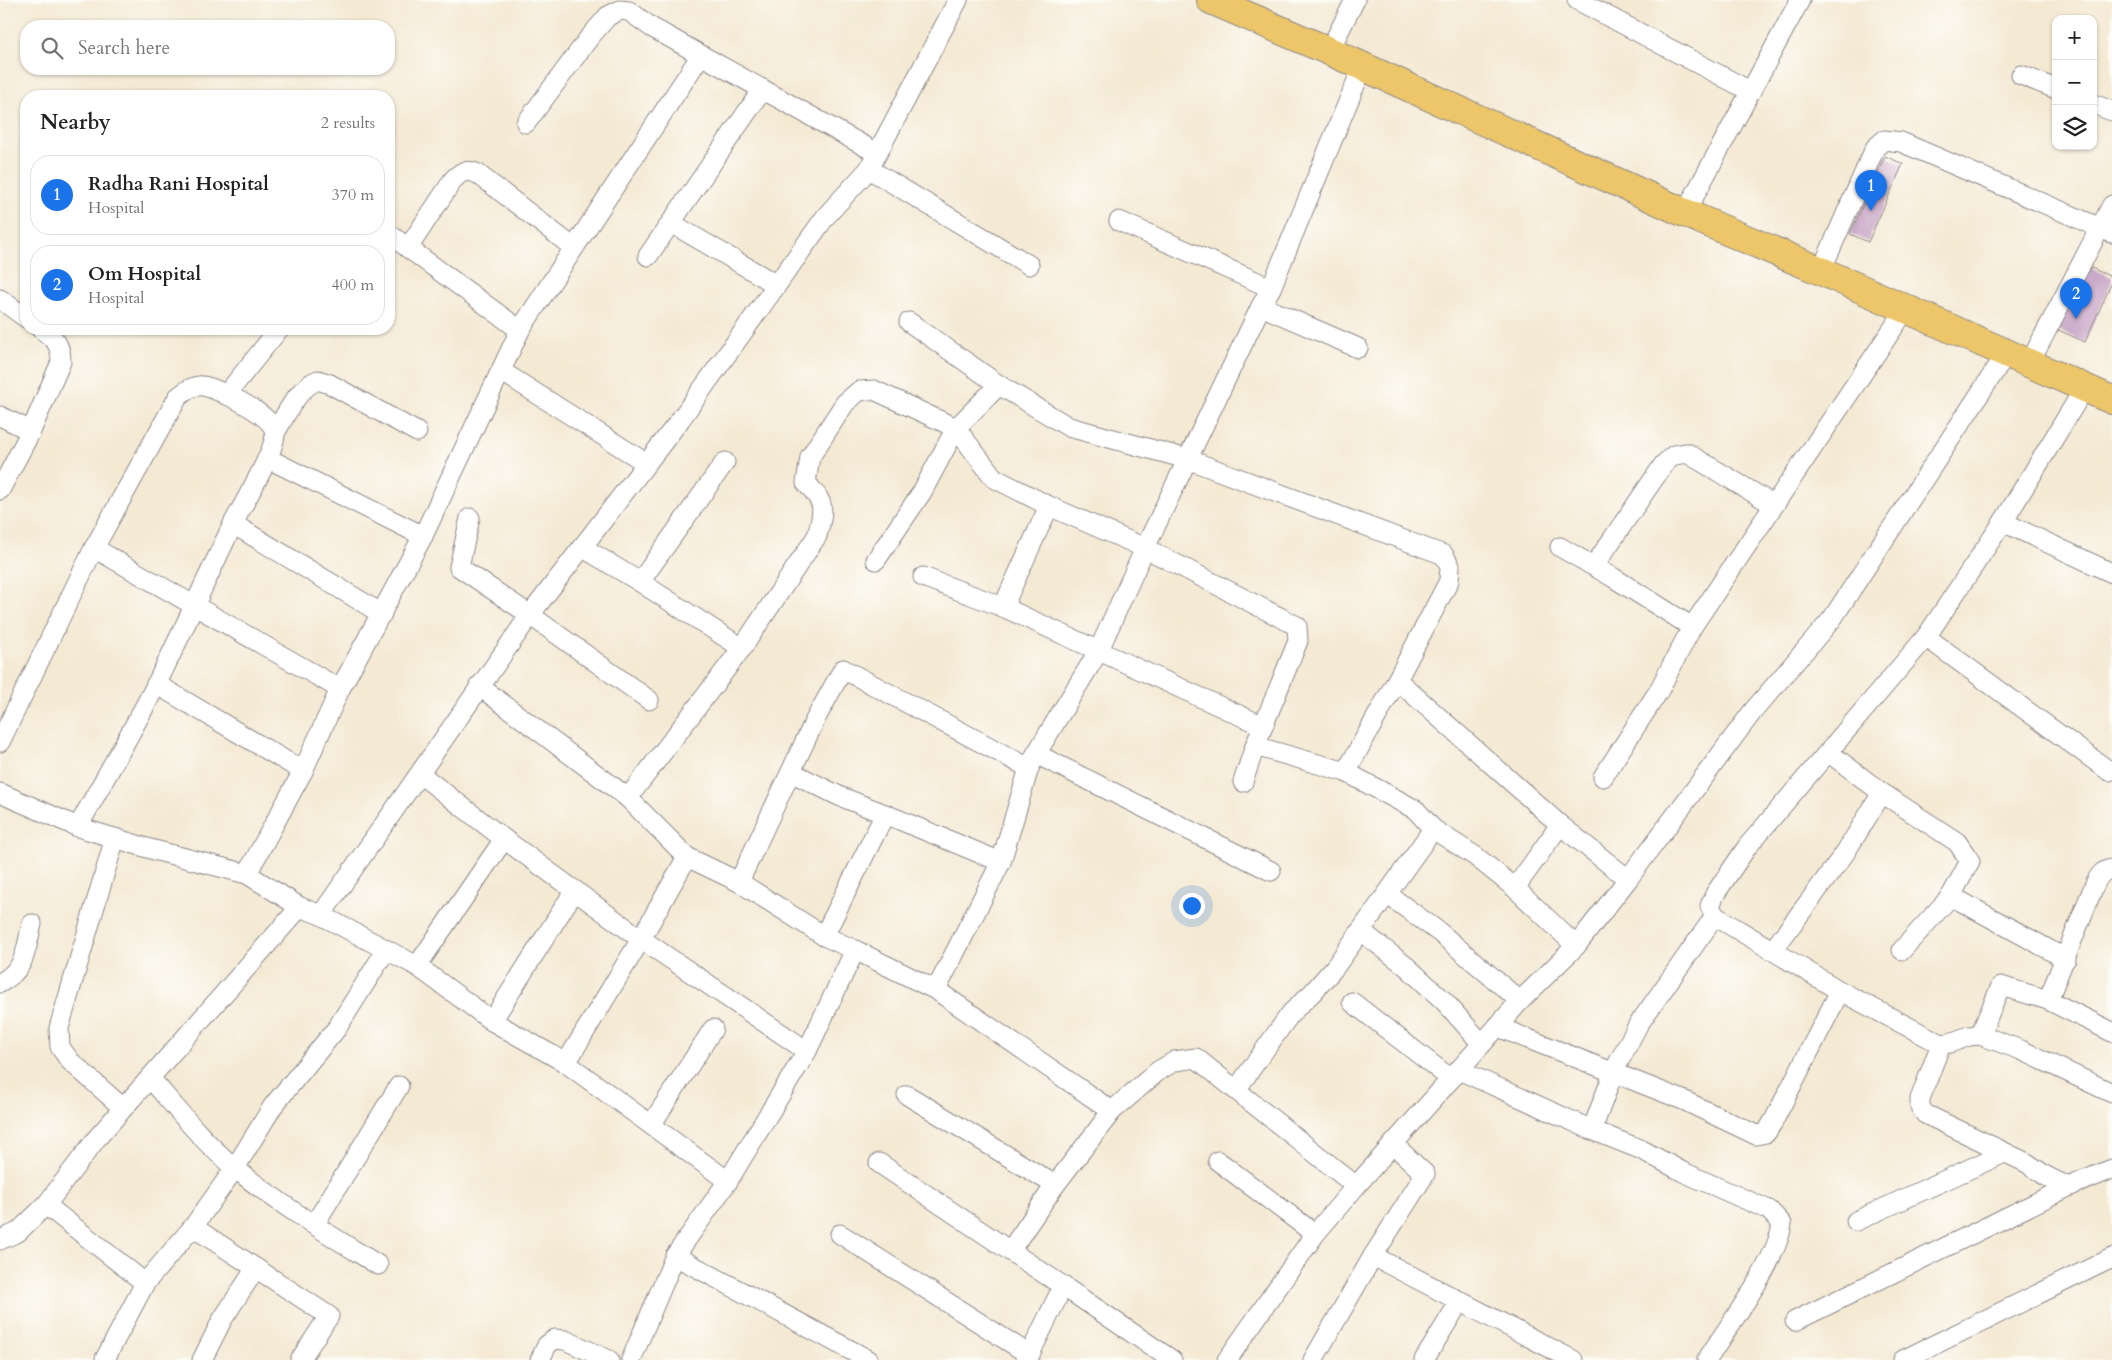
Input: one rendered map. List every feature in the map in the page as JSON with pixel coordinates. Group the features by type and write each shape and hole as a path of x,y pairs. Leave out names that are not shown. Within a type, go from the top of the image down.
{"main road":[{"path":"1211,0 1363,66 1685,213 2112,400"}],"street":[{"path":"321,916 530,615 646,463 778,285 826,216 873,161 958,0"},
{"path":"1329,51 1355,0"},
{"path":"1577,0 1750,91"},
{"path":"1685,213 1800,0"},
{"path":"526,123 589,38 608,16 620,10 629,10 651,27 763,89 1029,265"},
{"path":"247,874 304,771 340,689 423,536 520,330 701,55"},
{"path":"936,990 1001,862 1032,761 1098,652 1187,459 1271,288 1363,66"},
{"path":"2021,75 2052,87"},
{"path":"648,256 763,89"},
{"path":"2096,105 2112,111"},
{"path":"1821,271 1875,148 1884,140 1900,142 2106,230"},
{"path":"408,248 453,180 460,172 470,170 478,174 574,248"},
{"path":"1227,1360 1315,1234 1520,1001 1576,946 1753,711 1832,619 2017,359 2106,230 2112,205"},
{"path":"1119,221 1271,288"},
{"path":"671,222 778,285"},
{"path":"395,238 520,330"},
{"path":"0,299 20,314"},
{"path":"1261,306 1358,348"},
{"path":"1603,777 1658,692 1692,627 1906,309"},
{"path":"909,322 999,385 1069,427 1187,459 1444,555 1450,566 1448,581 1397,680 1346,772"},
{"path":"0,490 31,431 61,362 61,352 55,338 51,335"},
{"path":"226,395 274,335"},
{"path":"501,371 646,463"},
{"path":"78,827 156,684 267,458 275,433 308,383 318,380 330,384 417,432"},
{"path":"0,742 94,548 178,397 190,387 203,385 257,412 270,422 275,433"},
{"path":"876,560 922,492 956,428 999,385"},
{"path":"2084,389 2004,522 1926,637 1748,847 1723,882 1710,906 1715,916 1840,991 1941,1044 1980,1035 2021,1050 2112,1093"},
{"path":"628,798 742,648 816,536 823,514 819,496 806,483 810,457 845,403 859,391 874,390 956,428 994,478 1049,506 1145,548 1296,626 1298,641 1255,746 1243,782"},
{"path":"0,416 31,431"},
{"path":"1594,566 1664,464 1674,455 1687,452 1774,505"},
{"path":"267,458 423,536"},
{"path":"640,582 724,462"},
{"path":"1003,607 1049,506"},
{"path":"470,518 459,567 649,700"},
{"path":"2004,522 2112,573"},
{"path":"233,524 382,614"},
{"path":"582,547 742,648"},
{"path":"1560,547 1692,627"},
{"path":"94,548 340,689"},
{"path":"923,577 1003,607 1263,726"},
{"path":"1926,637 2104,767 2112,770"},
{"path":"739,882 816,718 843,669 1032,761 1271,871"},
{"path":"1397,680 1560,825 1628,879"},
{"path":"156,684 304,771"},
{"path":"479,686 628,798 687,857 739,882 824,936 936,990 1112,1111"},
{"path":"1255,746 1346,772 1416,810 1433,829 1475,856 1515,888 1576,946"},
{"path":"1828,752 1882,793 1957,842 1970,862 1951,896 1902,950"},
{"path":"791,772 838,796 1001,862"},
{"path":"420,774 504,839 641,939 807,1051"},
{"path":"0,793 78,827 247,874 300,907 417,966 492,1021 566,1063 728,1181"},
{"path":"1773,950 1845,853 1882,793"},
{"path":"824,936 885,814"},
{"path":"1515,888 1560,825"},
{"path":"1236,1090 1290,1013 1313,992 1335,967 1433,829"},
{"path":"115,838 59,1028 60,1047 70,1061 123,1108"},
{"path":"417,966 504,839"},
{"path":"566,1063 641,939 687,857"},
{"path":"2048,1000 2094,886 2099,876 2106,870 2112,869"},
{"path":"492,1021 575,890"},
{"path":"1387,894 1439,932 1520,1001"},
{"path":"1951,896 2066,959"},
{"path":"0,1240 18,1232 46,1205 97,1138 300,907"},
{"path":"1592,1130 1614,1071 1638,1025 1715,916"},
{"path":"0,983 17,972 23,961 32,924"},
{"path":"1361,931 1426,984 1445,1002 1482,1044"},
{"path":"89,1360 97,1358 106,1360 145,1283 168,1253 193,1227 234,1168 273,1106 337,1028 386,950"},
{"path":"631,1360 675,1256 728,1181 807,1051 854,950"},
{"path":"1980,1035 2001,986 2048,1000 2112,1032"},
{"path":"1498,1027 1614,1071 1683,1100 1739,1129 1756,1135 1766,1133 1840,991"},
{"path":"1352,1002 1455,1075 1642,1150 1682,1172 1769,1210 1782,1224 1780,1236 1763,1272 1707,1360"},
{"path":"651,1125 713,1029"},
{"path":"1941,1044 1920,1099 1920,1107 1925,1114 2004,1152 2068,1187"},
{"path":"1010,1251 1055,1185 1112,1111 1158,1071 1175,1061 1196,1058 1356,1186"},
{"path":"150,1078 186,1120 234,1168 289,1209 378,1265"},
{"path":"314,1225 399,1086"},
{"path":"908,1095 1055,1185"},
{"path":"1313,1360 1373,1256 1425,1174 1393,1144"},
{"path":"1856,1221 2004,1152"},
{"path":"1218,1161 1315,1234"},
{"path":"879,1163 1172,1360"},
{"path":"1795,1321 2068,1187 2112,1169"},
{"path":"46,1205 145,1283"},
{"path":"193,1227 329,1316 300,1360"},
{"path":"840,1234 1028,1357 1063,1286"},
{"path":"675,1256 870,1360"},
{"path":"1373,1256 1573,1360"},
{"path":"1903,1360 2110,1263"},
{"path":"202,1360 222,1320 256,1268"},
{"path":"1424,1360 1460,1301"},
{"path":"540,1360 547,1345 555,1339 565,1340 609,1360"}],"building":[{"path":"1885,156 1903,164 1868,242 1850,234"},
{"path":"2084,265 2112,277 2112,282 2085,342 2056,329"}],"place":[{"name":"Radha Rani Hospital","path":"1871,211"},
{"name":"Om Hospital","path":"2076,319"}]}
